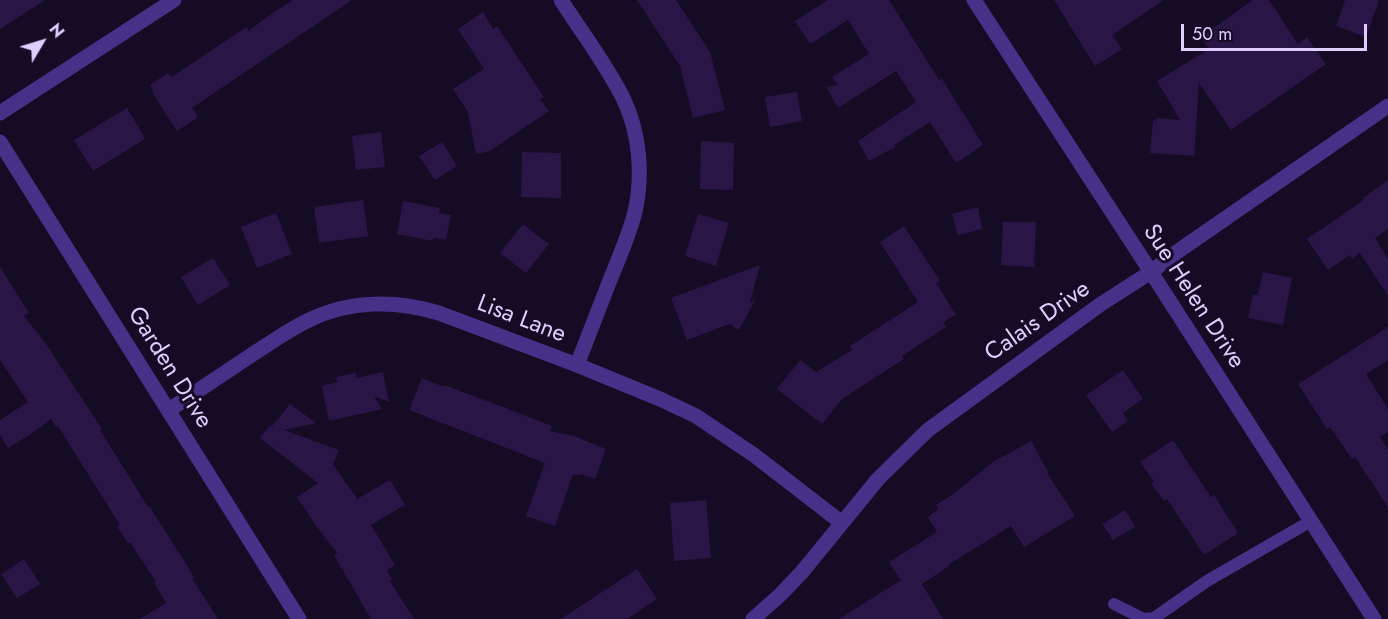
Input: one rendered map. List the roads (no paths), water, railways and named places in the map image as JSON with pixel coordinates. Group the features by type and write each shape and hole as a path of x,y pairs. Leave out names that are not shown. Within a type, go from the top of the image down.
{"street":[{"path":"0,113 174,0"},
{"path":"561,0 610,75 624,101 633,126 638,152 639,176 635,211 577,365"},
{"name":"Sue Helen Drive","path":"974,0 1374,619"},
{"name":"Calais Drive","path":"753,619 795,579 878,479 928,430 1092,310 1151,272 1388,106"},
{"name":"Garden Drive","path":"0,142 299,619"},
{"name":"Lisa Lane","path":"168,410 282,335 309,320 331,311 353,306 376,303 399,304 439,313 577,365 696,416 754,455 842,523"}],"lane":[{"path":"1114,604 1143,619 1154,618 1207,582 1311,521"}]}
